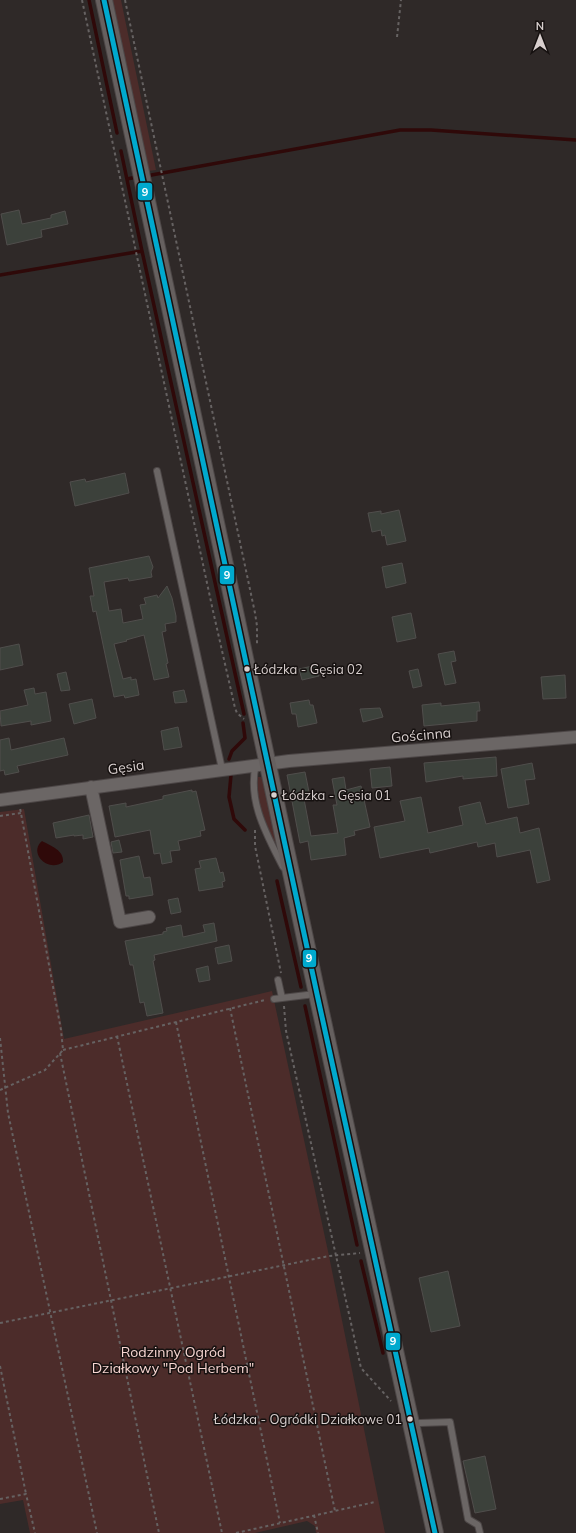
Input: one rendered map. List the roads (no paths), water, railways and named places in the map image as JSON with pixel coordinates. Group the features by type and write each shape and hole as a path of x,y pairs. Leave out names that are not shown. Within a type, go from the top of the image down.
{"main road":[{"path":"104,0 262,764 294,889 435,1533"}],"street":[{"name":"Gościnna","path":"262,764 576,737"},
{"name":"Gęsia","path":"0,800 262,764"},
{"path":"91,787 120,922 149,916"}],"lane":[{"path":"156,471 222,769"},
{"path":"278,980 282,998"},
{"path":"274,999 317,994"},
{"path":"412,1425 420,1423 450,1422 468,1519 478,1525 480,1533"}],"waterway":[{"path":"89,0 117,133"},
{"path":"146,176 400,130 431,130 576,140"},
{"path":"0,275 142,251 121,151"},
{"path":"127,179 137,177"},
{"path":"142,251 244,714"},
{"path":"229,759 232,751 245,738 243,723"},
{"path":"231,775 229,797 234,819 245,830"},
{"path":"277,881 301,987"},
{"path":"305,1006 357,1245"},
{"path":"361,1261 383,1353"}],"place":[{"name":"Łódzka - Gęsia 02","path":"247,669"},
{"name":"Łódzka - Gęsia 01","path":"274,795"},
{"name":"Łódzka - Ogródki Działkowe 01","path":"410,1419"}],"park label":[{"name":"Rodzinny Ogród Działkowy \"Pod Herbem\"","path":"173,1360"}]}
